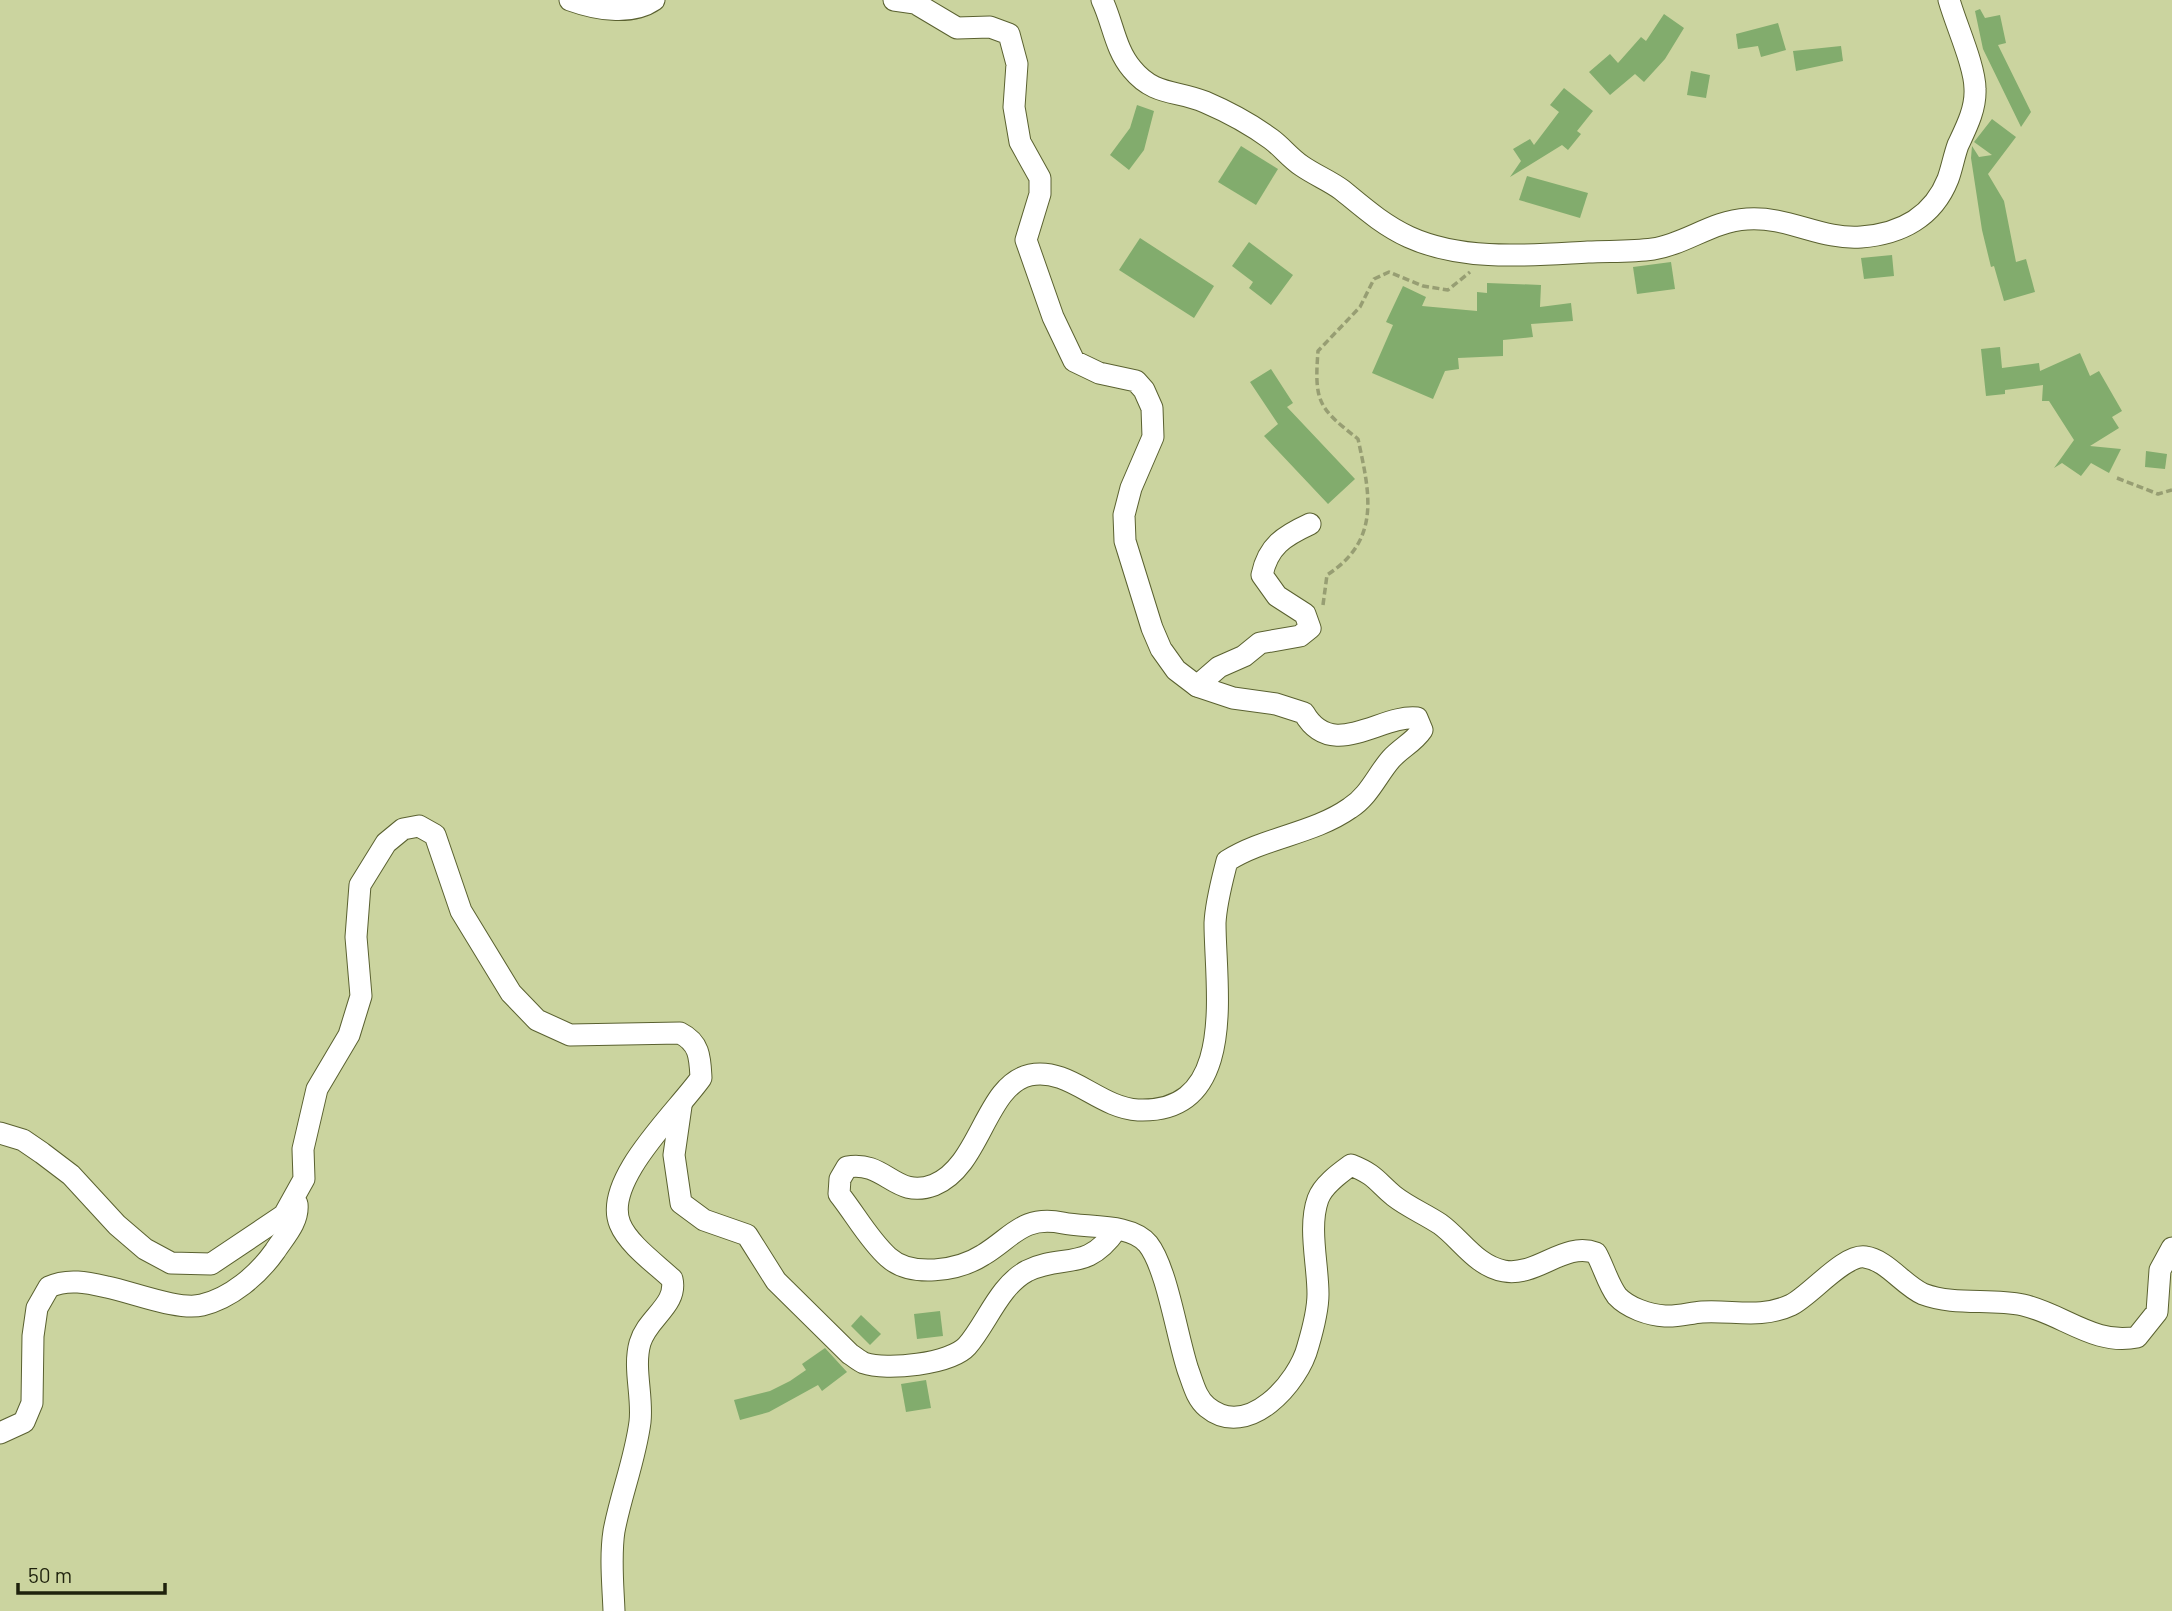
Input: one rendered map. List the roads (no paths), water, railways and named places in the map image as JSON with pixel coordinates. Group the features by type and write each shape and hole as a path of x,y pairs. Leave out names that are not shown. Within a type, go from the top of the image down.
{"street":[{"path":"570,0 587,6 627,10 654,0"},
{"path":"894,0 915,3 957,29 990,27 1009,34 1017,64 1014,107 1020,142 1040,178 1040,194 1026,240 1052,317 1074,361 1099,373 1136,381 1144,390 1152,408 1153,437 1131,488 1124,515 1125,541 1161,649 1176,670 1197,686 1233,698 1276,704 1304,713 1308,721 1329,733 1353,735 1404,716 1417,718 1422,730 1416,739 1398,751 1369,791 1350,808 1280,839 1244,851 1227,861 1215,920 1216,1044 1207,1069 1191,1095 1165,1108 1136,1110 1086,1093 1070,1081 1049,1074 1027,1076 1012,1086 997,1103 974,1148 959,1166 937,1184 915,1191 893,1183 879,1170 862,1165 847,1167 840,1179 839,1194 888,1257 905,1268 931,1270 968,1262 984,1255 1023,1226 1051,1221 1135,1233 1148,1244 1163,1271 1178,1342 1194,1390 1208,1408 1227,1416 1237,1416 1261,1410 1274,1399 1292,1381 1306,1356 1318,1296 1315,1224 1318,1198 1335,1176 1351,1165 1372,1173 1392,1195 1441,1224 1482,1261 1504,1271 1524,1270 1585,1248 1596,1252 1617,1296 1637,1310 1666,1316 1702,1312 1763,1315 1792,1305 1851,1261 1863,1256 1884,1266 1904,1283 1923,1294 1952,1301 2000,1301 2025,1305 2045,1311 2104,1339 2124,1340 2137,1338 2157,1312 2160,1270 2172,1248"},
{"path":"1102,0 1112,19 1119,49 1131,68 1149,86 1202,100 1222,110 1272,140 1300,165 1340,188 1384,224 1411,238 1443,248 1483,253 1560,256 1655,249 1678,242 1700,230 1748,219 1790,222 1827,237 1888,233 1912,225 1926,213 1947,180 1969,123 1976,92 1974,72 1960,41 1949,0"},
{"path":"1197,686 1219,667 1244,656 1260,643 1300,636 1310,628 1305,614 1277,596 1262,575 1266,555 1280,540 1310,524"},
{"path":"0,1133 23,1140 71,1175 145,1249 171,1263 196,1266 225,1257 284,1215 304,1179 303,1149 317,1088 349,1035 361,996 356,937 360,885 386,843 403,829 419,826 435,835 461,911 511,992 537,1020 570,1034 680,1033 689,1038 699,1052 701,1079 644,1149 621,1187 615,1210 621,1227 672,1279 674,1288 673,1296 651,1321 640,1342 637,1363 640,1419 635,1457 614,1532 614,1611"},
{"path":"681,1106 674,1155 681,1203 704,1220 747,1235 776,1281 850,1354 864,1363 914,1365 965,1349 1013,1281 1028,1270 1071,1261 1103,1249 1116,1230"},
{"path":"0,1433 24,1422 32,1403 33,1336 37,1308 50,1287 70,1282 93,1283 168,1302 201,1306 232,1293 270,1258 294,1222 298,1209 296,1195"}]}
